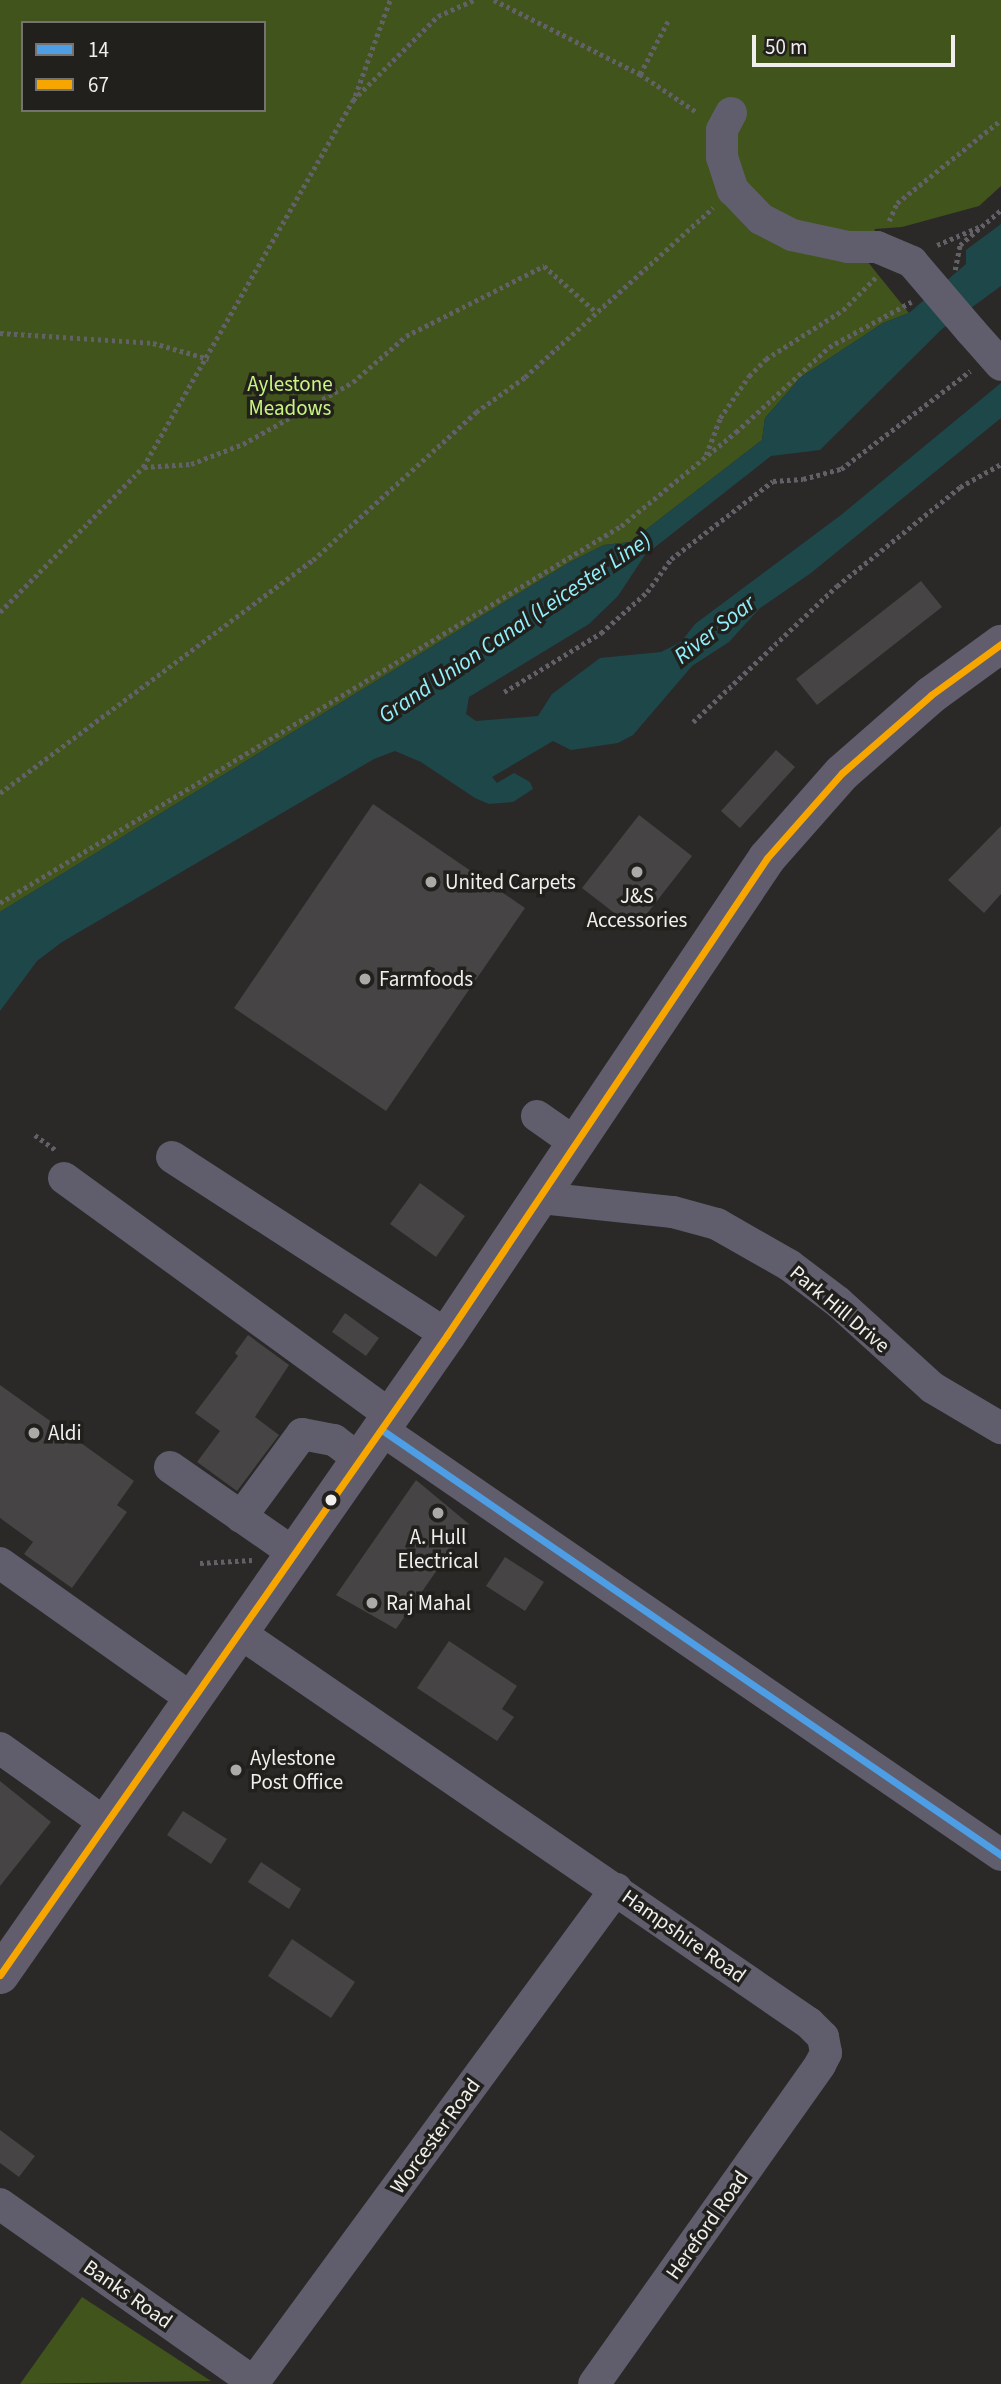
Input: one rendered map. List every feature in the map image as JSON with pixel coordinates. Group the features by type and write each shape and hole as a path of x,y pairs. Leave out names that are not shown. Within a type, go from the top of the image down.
{"main road":[{"path":"0,1975 447,1335 577,1144 675,989 767,858 842,773 931,695 1001,644"}],"street":[{"path":"727,122 722,158 733,191 761,219 792,235 894,254 988,350"},
{"path":"537,1116 577,1144"},
{"path":"172,1157 447,1335"},
{"path":"64,1178 378,1435 1001,1855"},
{"name":"Park Hill Drive","path":"541,1198 673,1212 717,1224 789,1265 838,1302 933,1388 1001,1428"},
{"path":"241,1517 302,1434 334,1440 378,1435"},
{"path":"170,1467 241,1517 287,1565"},
{"path":"0,1563 192,1699"},
{"name":"Hampshire Road","path":"240,1633 809,2022 823,2038 826,2053 820,2065"},
{"path":"0,1748 104,1824"},
{"name":"Worcester Road","path":"255,2383 616,1889"},
{"name":"Hereford Road","path":"594,2384 820,2065"},
{"name":"Banks Road","path":"0,2204 255,2383"}],"path":[{"path":"0,612 143,467 209,359 353,100 390,0"},
{"path":"353,100 438,16 474,0"},
{"path":"494,0 640,74 727,122"},
{"path":"640,74 668,21"},
{"path":"705,457 720,418 749,376 766,359 843,310 876,279 894,254 897,203 1001,120"},
{"path":"0,793 313,560 733,191"},
{"path":"944,278 955,270 960,245 1001,209"},
{"path":"894,254 944,245 984,225"},
{"path":"143,467 191,464 243,444 353,382 406,336 544,266 595,311"},
{"path":"0,904 621,526 705,457 829,347 923,293"},
{"path":"0,333 153,343 209,359"},
{"path":"504,692 601,633 647,592 671,559 773,481 803,479 841,469 883,441 988,350"},
{"path":"694,722 837,586 960,487 1001,464"},
{"path":"200,1563 255,1560 287,1565"}],"green space":[{"name":"Aylestone Meadows","path":"0,0 1001,0 1001,186 979,206 902,227 875,229 867,261 909,313 883,323 801,377 765,418 762,440 630,542 604,545 570,562 0,912"},
{"path":"82,2297 211,2381 20,2384"}],"water":[{"path":"1001,224 1001,286 942,329 820,450 771,456 645,555 618,596 589,624 469,697 466,714 476,721 538,716 552,694 600,658 661,652 681,642 695,624 841,515 1001,383 1001,418 811,573 760,608 729,642 692,666 633,735 618,743 571,750 553,741 492,777 497,783 514,773 530,782 533,789 513,802 489,804 475,798 421,762 395,751 374,759 62,942 37,961 0,1011 0,912 570,562 604,545 630,542 762,440 765,418 801,377 883,323 909,313 966,264 966,250"}],"building":[{"path":"921,581 942,607 817,705 796,679"},
{"path":"776,750 795,767 740,828 721,811"},
{"name":"Farmfoods","path":"373,804 525,908 386,1111 234,1008"},
{"name":"J&S Accessories","path":"639,815 692,856 635,929 582,888"},
{"path":"1001,826 1001,894 984,913 948,880"},
{"path":"420,1183 465,1216 436,1257 390,1224"},
{"path":"345,1313 379,1338 366,1356 332,1332"},
{"path":"248,1335 289,1365 255,1417 279,1435 237,1491 197,1462 220,1431 195,1413 238,1356 235,1353"},
{"name":"Aldi","path":"0,1385 134,1481 117,1505 127,1512 72,1588 24,1554 33,1542 0,1518"},
{"path":"416,1480 469,1524 396,1629 336,1595"},
{"path":"505,1557 544,1582 525,1611 486,1586"},
{"path":"449,1641 517,1686 502,1709 514,1717 497,1741 417,1688"},
{"path":"0,1781 51,1822 0,1886"},
{"path":"183,1811 227,1839 211,1864 167,1835"},
{"path":"261,1862 301,1889 289,1909 248,1882"},
{"path":"292,1939 355,1982 331,2018 268,1976"},
{"path":"0,2130 35,2156 19,2177 0,2163"}],"transit line":[{"name":"67","path":"0,1975 447,1335 767,858 842,773 931,695 1001,644"},
{"name":"14","path":"382,1430 1001,1855"}],"place":[{"name":"J&S Accessories","path":"637,872"},
{"name":"United Carpets","path":"431,882"},
{"name":"Farmfoods","path":"365,979"},
{"name":"Aldi","path":"34,1433"},
{"name":"A. Hull Electrical","path":"438,1513"},
{"name":"Raj Mahal","path":"372,1603"},
{"name":"Aylestone Post Office","path":"236,1770"}],"water label":[{"name":"Grand Union Canal (Leicester Line)","path":"515,628"},
{"name":"River Soar","path":"715,630"}]}
